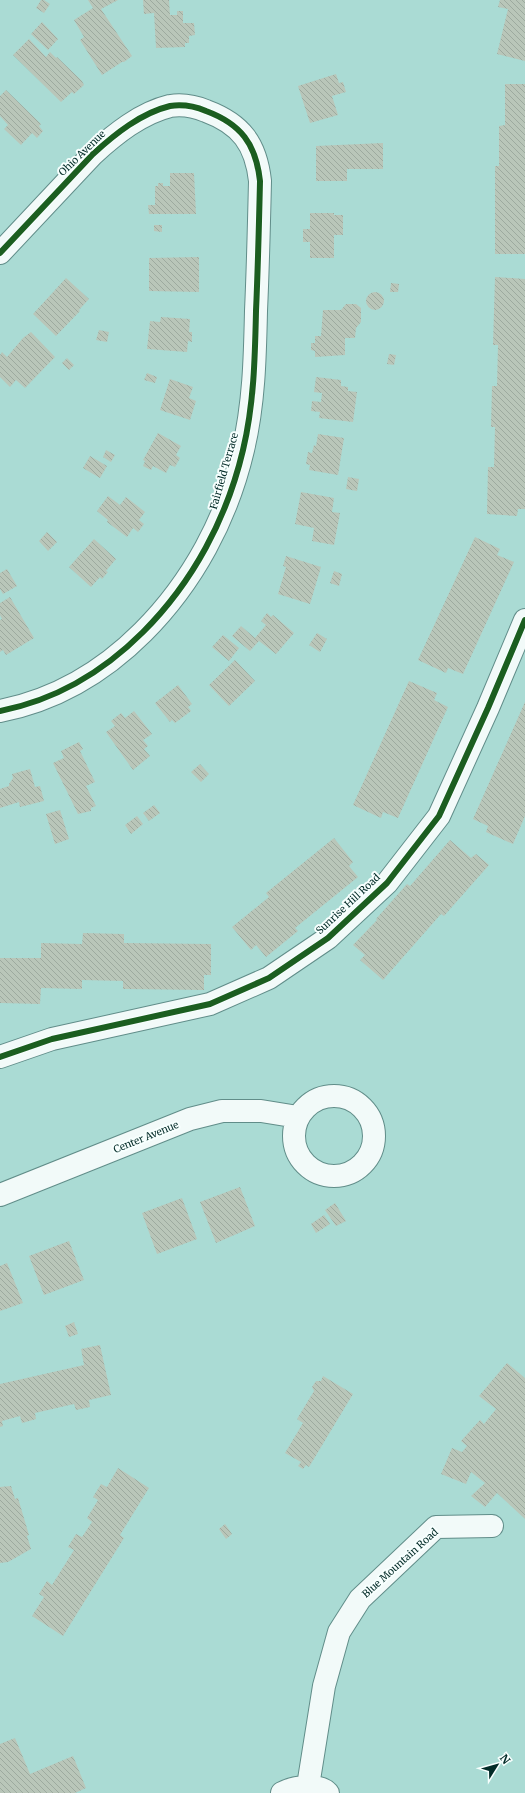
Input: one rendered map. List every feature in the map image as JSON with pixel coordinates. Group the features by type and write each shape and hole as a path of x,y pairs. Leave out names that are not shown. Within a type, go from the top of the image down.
{"street":[{"name":"Ohio Avenue","path":"0,253 93,154 108,141 138,120 170,106 183,105 197,107 221,117"},
{"name":"Fairfield Terrace","path":"0,710 28,704 68,688 103,668 157,618 187,580 208,545 222,515 243,450 252,390 255,347 260,181 259,166 248,141 240,130 221,117"},
{"name":"Sunrise Hill Road","path":"0,1056 52,1039 210,1004 270,978 328,938 387,883 439,816 488,708 525,620"},
{"name":"Center Avenue","path":"0,1195 190,1120 222,1111 261,1111 298,1117"},
{"name":"Blue Mountain Road","path":"308,1786 324,1686 339,1632 360,1599 436,1527 492,1526"},
{"path":"282,1793 288,1790 308,1786 326,1790 328,1793"}],"building":[{"path":"41,0 44,0 50,4 44,13 36,8"},
{"path":"88,0 118,0 101,9 132,56 102,75 80,40 84,37 74,20 93,8"},
{"path":"143,0 169,0 170,15 177,15 177,11 183,11 183,23 194,23 195,35 189,36 189,43 185,43 185,47 156,48 154,13 144,14"},
{"path":"500,0 525,0 525,61 497,54 508,9 498,7"},
{"path":"42,22 58,39 48,50 31,34"},
{"path":"29,39 46,57 50,52 56,58 57,57 82,81 84,85 74,94 72,92 61,102 13,55"},
{"path":"336,74 339,83 343,82 346,92 332,96 338,115 310,123 298,86"},
{"path":"505,84 525,84 525,254 495,254 495,166 499,166 499,126 505,125"},
{"path":"6,90 41,124 39,126 43,131 37,138 32,133 21,145 4,129 8,125 0,116 0,96"},
{"path":"383,143 383,169 347,169 347,181 316,181 316,146"},
{"path":"170,173 194,173 196,214 149,214 148,205 155,205 155,186 158,186 158,183 163,183 163,186 170,186"},
{"path":"310,213 334,213 334,215 343,215 343,235 334,235 334,258 310,258 310,242 303,242 303,229 310,229"},
{"path":"154,225 162,225 162,232 154,231"},
{"path":"199,257 199,292 149,291 149,258"},
{"path":"495,277 525,279 525,509 518,509 517,516 487,514 488,467 494,467 495,427 491,427 492,386 497,386 498,345 493,345"},
{"path":"66,278 89,299 79,310 80,311 56,336 33,314"},
{"path":"391,283 399,284 398,292 390,292"},
{"path":"371,292 379,292 384,297 382,308 379,310 371,310 366,305 366,297"},
{"path":"346,304 356,304 361,308 361,322 356,328 355,338 345,338 345,355 315,357 315,351 311,350 311,343 315,343 315,336 321,336 323,310 341,310"},
{"path":"161,317 190,319 189,332 192,332 192,342 188,341 187,352 147,349 150,321 160,322"},
{"path":"99,330 109,332 107,342 96,340"},
{"path":"31,332 55,357 25,388 16,380 10,387 0,377 0,355 2,352 7,357 23,338"},
{"path":"389,354 396,355 394,365 387,364"},
{"path":"67,358 74,365 69,370 62,363"},
{"path":"147,373 157,377 155,383 144,380"},
{"path":"316,377 341,380 341,386 348,387 348,391 357,392 353,422 319,418 320,412 311,411 312,401 321,402 322,393 314,392"},
{"path":"170,379 193,387 189,398 196,401 190,420 160,410"},
{"path":"158,433 181,446 176,455 180,458 175,467 170,465 166,473 153,466 151,470 143,466 145,461 143,460"},
{"path":"318,434 344,438 338,475 309,470 310,465 306,464 308,452 312,453 314,445 316,446"},
{"path":"106,450 115,455 111,462 103,457"},
{"path":"90,456 107,466 100,478 83,468"},
{"path":"348,477 359,479 357,491 346,489"},
{"path":"301,492 334,498 332,512 340,513 334,545 312,541 314,528 295,524"},
{"path":"108,496 120,505 126,497 145,512 139,520 144,524 138,532 133,528 127,537 107,522 108,520 97,511"},
{"path":"47,532 57,542 48,551 39,541"},
{"path":"475,537 500,549 497,555 514,562 463,674 448,668 446,673 418,660"},
{"path":"94,539 116,559 106,571 108,572 102,579 100,577 91,587 69,567"},
{"path":"286,556 321,567 310,604 278,594 286,567 283,566"},
{"path":"7,569 17,586 3,594 0,589 0,573"},
{"path":"334,571 342,574 339,586 330,583"},
{"path":"10,597 34,638 6,655 3,650 0,652 0,620 2,619 0,615 0,603"},
{"path":"267,613 271,617 273,615 294,633 276,654 259,641 250,651 232,636 241,626 255,638 266,625 261,621"},
{"path":"317,633 327,639 320,652 309,645"},
{"path":"223,635 239,648 229,661 212,647"},
{"path":"235,660 255,681 229,706 209,685"},
{"path":"409,681 437,693 434,700 448,707 398,818 383,812 381,818 353,805"},
{"path":"178,685 192,704 188,707 191,711 175,723 172,720 170,722 155,703"},
{"path":"525,702 525,816 513,844 486,832 488,826 473,819"},
{"path":"134,711 152,734 143,740 148,746 144,749 150,756 133,770 106,732 115,726 111,721 121,713 125,718"},
{"path":"79,742 83,749 80,751 95,782 86,786 96,806 91,808 91,811 78,814 53,763 64,758 61,751"},
{"path":"200,764 209,774 201,782 191,772"},
{"path":"30,769 35,787 40,786 44,801 20,807 19,802 0,808 0,789 9,786 13,778 12,774"},
{"path":"154,805 160,813 149,821 143,813"},
{"path":"60,810 69,839 55,844 46,814"},
{"path":"137,816 143,824 131,834 125,825"},
{"path":"334,838 353,862 349,866 358,877 295,928 298,931 266,957 256,945 251,950 232,927 269,897 266,893"},
{"path":"450,840 471,858 476,854 489,865 444,916 441,914 383,980 360,960 365,955 353,945 377,920 376,919 407,884 410,886"},
{"path":"83,933 124,934 124,943 211,944 211,975 204,975 204,990 123,989 123,981 82,980 82,989 41,988 40,1004 0,1003 0,958 41,958 41,943 82,944"},
{"path":"240,1187 255,1226 216,1243 200,1202"},
{"path":"182,1198 197,1239 157,1254 142,1213"},
{"path":"335,1203 346,1221 336,1226 325,1210"},
{"path":"324,1215 330,1224 316,1233 311,1224"},
{"path":"69,1241 84,1280 44,1295 29,1256"},
{"path":"7,1263 23,1303 0,1311 0,1266"},
{"path":"74,1322 78,1334 69,1337 65,1326"},
{"path":"100,1345 111,1395 89,1400 90,1407 76,1410 74,1404 35,1413 36,1419 22,1423 20,1416 2,1421 3,1426 0,1427 0,1384 84,1365 81,1349"},
{"path":"507,1363 525,1378 525,1519 497,1493 485,1507 471,1496 485,1483 471,1472 466,1484 441,1474 452,1448 462,1452 467,1446 461,1441 480,1420 484,1424 496,1409 479,1396"},
{"path":"323,1376 353,1394 309,1467 306,1465 303,1469 298,1466 301,1462 285,1453 303,1423 297,1419 314,1391 312,1387 316,1381 321,1381"},
{"path":"118,1468 149,1488 120,1535 124,1538 63,1636 32,1616 44,1597 39,1594 47,1581 52,1585 74,1550 68,1547 76,1534 82,1537 92,1522 87,1518 98,1500 93,1497 101,1484 107,1487"},
{"path":"11,1486 15,1499 18,1498 29,1535 27,1536 31,1549 8,1562 0,1563 0,1487"},
{"path":"225,1524 232,1534 226,1539 219,1529"},
{"path":"15,1738 30,1774 73,1756 86,1788 75,1793 0,1793 0,1744"}],"cycle path":[{"path":"0,253 93,154 129,125 159,109 175,105 188,106 202,109 218,116 229,122 245,137 255,156 260,181 252,398 243,450 228,500 218,524 206,548 192,570 161,613 143,632 112,660 95,672 59,692 40,700 0,711"},
{"path":"0,1057 52,1039 210,1004 269,978 328,938 387,883 439,816 488,708 525,620"}]}
